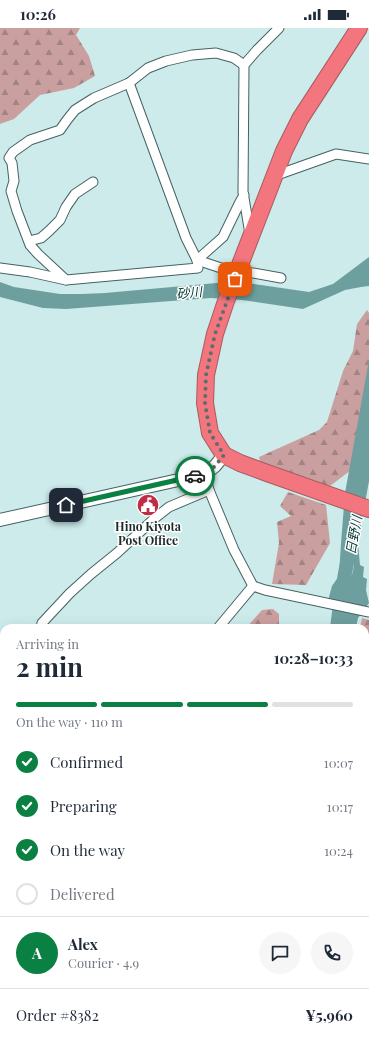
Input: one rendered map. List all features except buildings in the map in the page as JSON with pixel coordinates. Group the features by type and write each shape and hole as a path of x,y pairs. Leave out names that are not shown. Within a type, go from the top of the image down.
{"highway":[{"path":"359,28 300,119 284,151 251,237 234,274 215,334 206,375 205,403 210,433 224,455 267,474 369,509"}],"main road":[{"path":"0,520 205,474 215,466 224,455"}],"street":[{"path":"251,237 244,195 244,65 279,28"},
{"path":"66,280 30,245 11,191 14,181 12,163 9,158 13,152 30,140 60,130 75,110 94,98 129,83 148,68 166,61 192,55 216,53 234,58 244,65"},
{"path":"129,83 197,264"},
{"path":"274,176 336,154 369,159"},
{"path":"29,241 41,238 50,231 60,220 66,207 75,194 93,182"},
{"path":"197,264 223,237 244,195"},
{"path":"0,268 30,272 66,280 197,264 234,274 253,273 280,278"},
{"path":"205,474 209,490 234,550 253,586 265,590 369,612"},
{"path":"42,624 70,593 155,518 169,507 209,490"},
{"path":"221,624 253,586"}],"green space":[{"path":"0,28 80,28 76,35 89,56 95,76 74,88 40,95 14,119 0,124"},
{"path":"367,310 369,313 369,369 359,464 330,486 261,466 259,457 319,430 327,422 343,371 353,351 357,324"},
{"path":"288,492 326,505 330,543 306,585 272,584 279,543 277,522 291,516 280,506"},
{"path":"273,609 279,614 279,624 250,624 262,610"},
{"path":"362,618 369,620 369,624 361,624"}],"water":[{"name":"砂川","path":"369,257 369,286 345,290 303,309 242,300 211,298 66,309 43,308 0,297 0,282 14,287 60,294 105,293 228,282 248,283 309,292 333,284"},
{"path":"369,360 369,450 358,499 353,536 358,544 360,565 364,567 363,577 367,579 366,590 369,603 358,618 357,624 338,624 335,613 330,607 329,597 332,586 339,576 345,493","holes":["348,543 353,546 354,561 352,575 347,583 343,578"]}],"waterway":[{"name":"日野川","path":"338,624 342,590 369,442"}],"way so far":[{"path":"195,476 205,474 215,466 224,455 210,433 205,403 206,375 215,334 235,279"}],"place":[{"name":"Hino Kiyota Post Office","path":"148,505"}],"route":[{"path":"66,505 195,476"}]}
